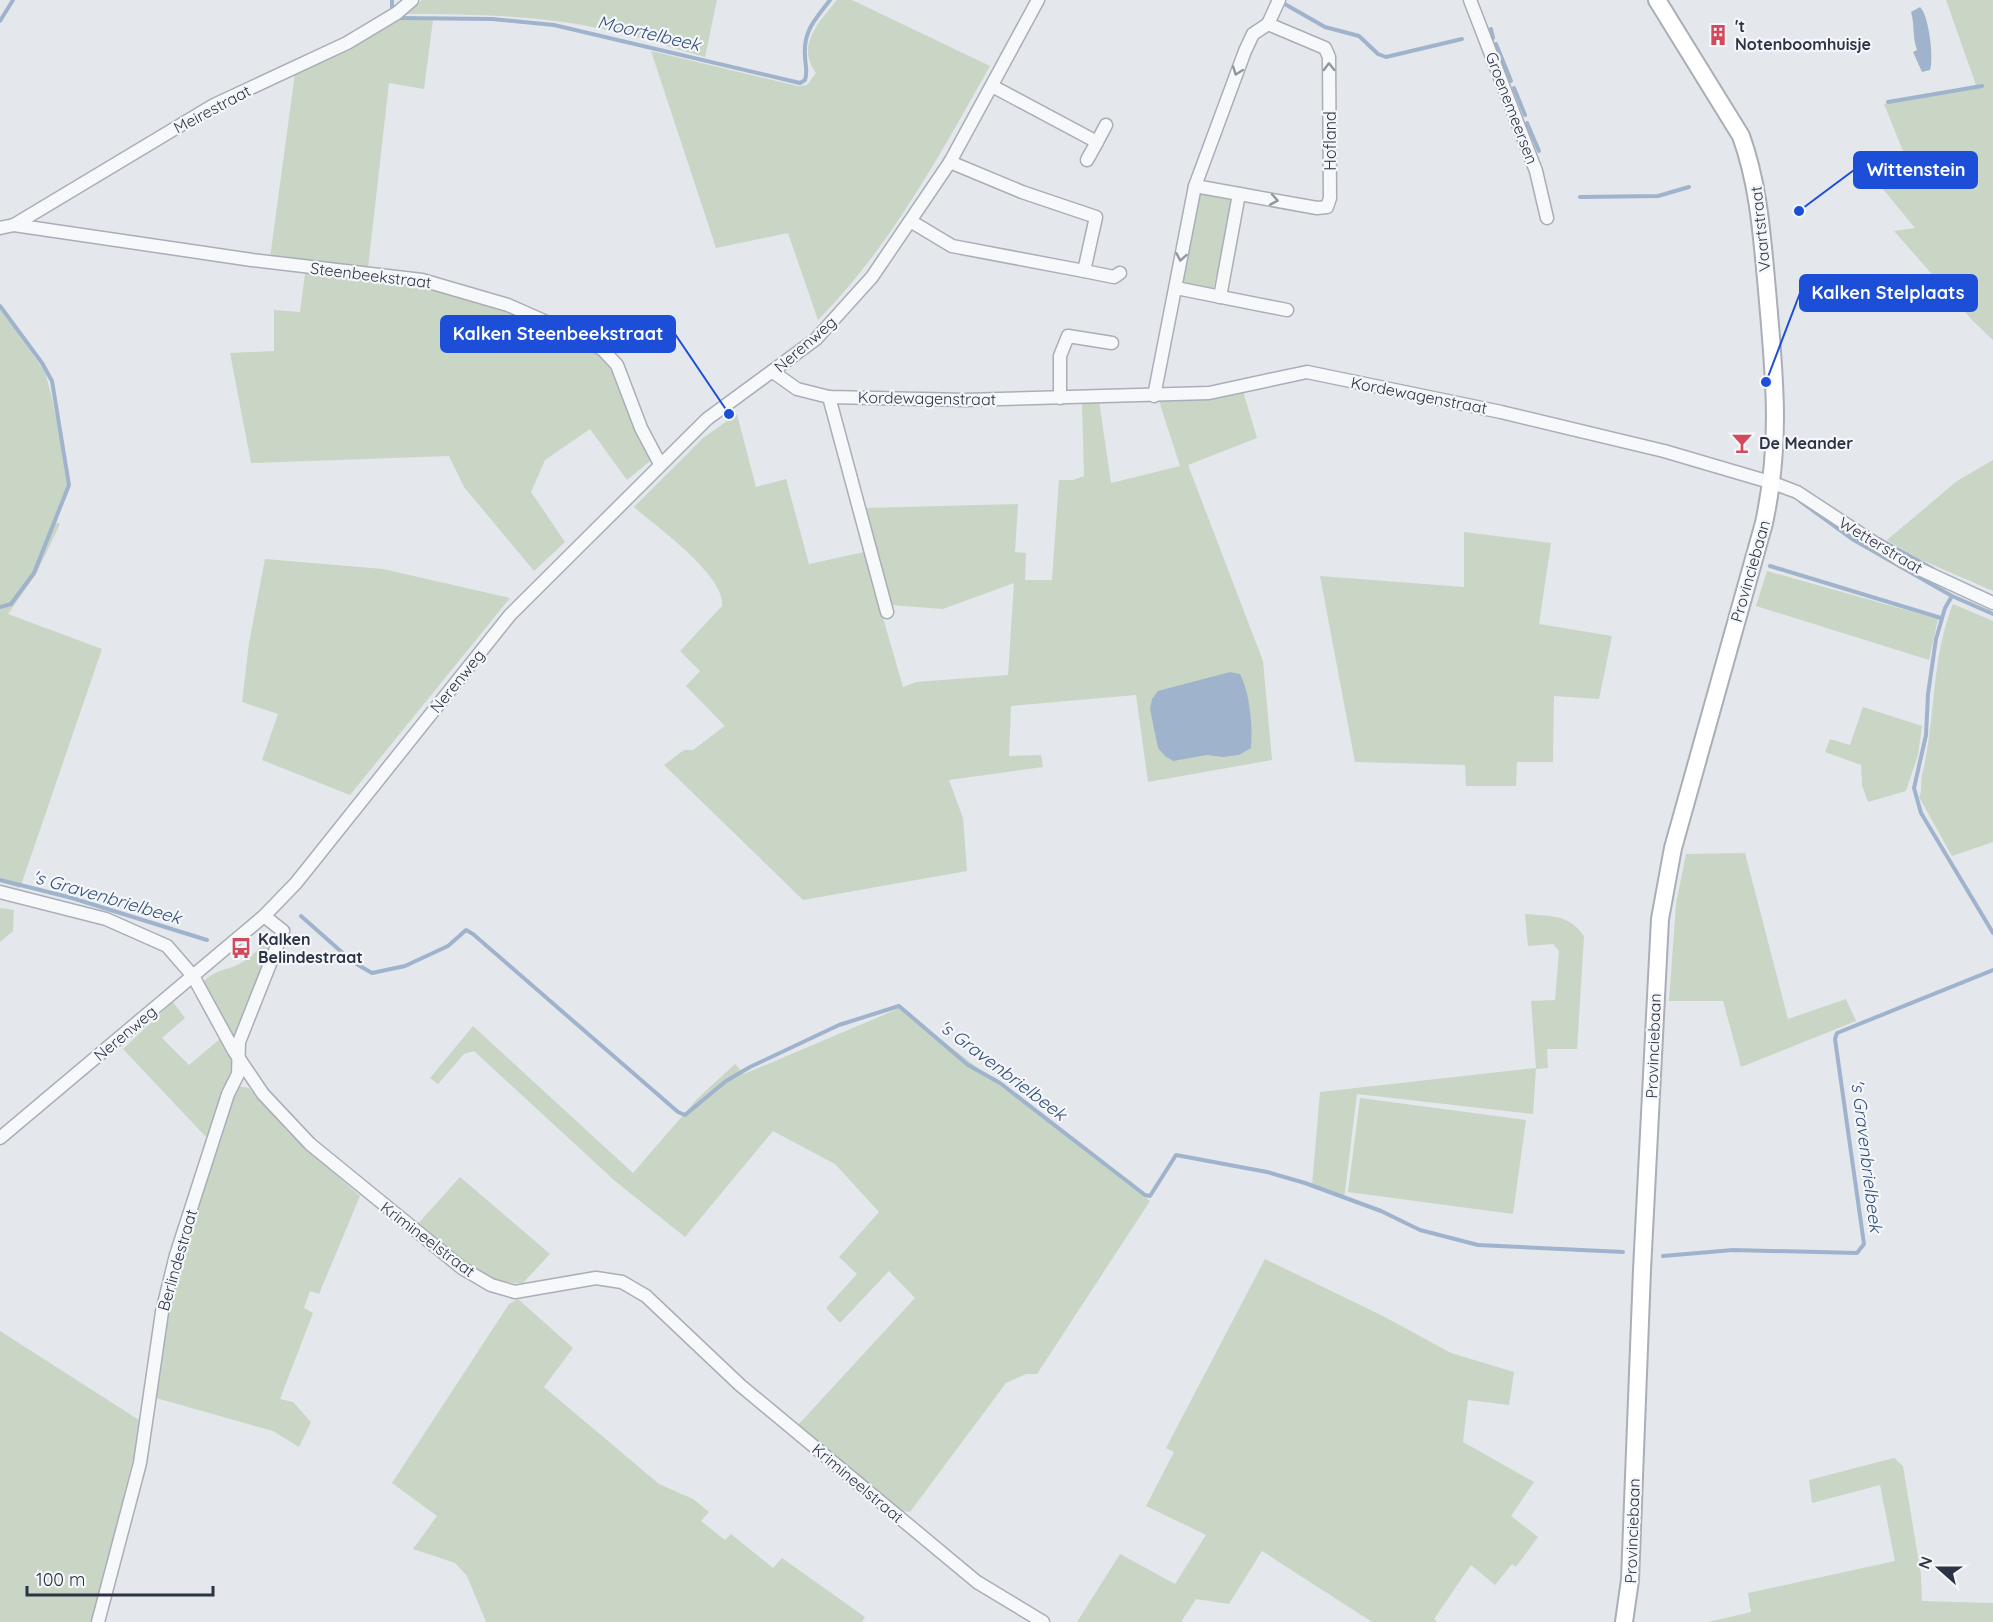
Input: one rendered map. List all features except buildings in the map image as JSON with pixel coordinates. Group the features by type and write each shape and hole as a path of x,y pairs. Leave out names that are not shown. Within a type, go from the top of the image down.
{"main road":[{"name":"Vaartstraat","path":"1657,0 1741,136 1756,185 1777,403 1773,483"},
{"name":"Provinciebaan","path":"1624,1622 1630,1580 1642,1270 1660,919 1673,848 1764,523 1773,483"}],"street":[{"name":"Meirestraat","path":"14,225 214,105 347,43 397,13 412,0"},
{"name":"Nerenweg","path":"0,1138 264,916 296,883 510,615 706,419 816,339 836,318 872,277 912,222 950,162 1038,0"},
{"path":"1154,396 1195,186 1245,51 1253,34 1268,24 1279,0"},
{"name":"Groenemeersen","path":"1470,0 1536,171 1547,218"},
{"name":"Hofland","path":"1195,186 1317,208 1327,207 1330,198 1329,57 1325,48 1268,24"},
{"path":"992,86 1097,142"},
{"path":"1087,160 1106,125"},
{"path":"950,162 1022,192 1096,217 1084,271"},
{"path":"1220,297 1239,194"},
{"path":"912,222 952,246 1114,277 1120,273"},
{"name":"Steenbeekstraat","path":"0,228 14,225 241,259 422,280 508,305 587,340 603,350 616,365 640,428 660,464"},
{"path":"1176,288 1287,310"},
{"path":"1060,398 1060,356 1068,336 1112,343"},
{"name":"Kordewagenstraat","path":"773,372 797,389 829,397 965,400 1209,393 1307,372 1512,414 1664,451 1773,483"},
{"path":"829,397 887,612"},
{"name":"Wetterstraat","path":"1773,483 1797,492 1902,561 1993,603"},
{"name":"Krimineelstraat","path":"0,892 106,919 156,939 167,946 193,976 240,1060 263,1094 310,1144 462,1268 491,1285 515,1292 596,1278 622,1282 646,1296 740,1384 977,1582 1043,1622"},
{"name":"Berlindestraat","path":"98,1622 140,1463 152,1362 176,1255 228,1094 238,1074 240,1060 238,1042 283,931 264,916"}],"green space":[{"path":"422,0 717,0 705,57 644,39 557,21 482,15 406,14"},
{"path":"837,0 852,0 990,66 891,231 844,292 818,320 788,233 716,248 651,51 798,86 807,85 816,73 810,63 808,53 812,34"},
{"path":"1946,0 1993,0 1993,340 1973,321 1894,231 1915,228 1869,172 1903,151 1884,104 1976,85"},
{"path":"401,19 433,20 424,89 389,83 368,268 270,258 295,73"},
{"path":"1203,191 1230,198 1233,205 1213,290 1186,286 1180,277 1198,194"},
{"path":"305,273 428,287 509,312 597,353 611,370 650,461 627,480 590,429 545,460 531,492 565,542 534,571 464,487 449,456 251,463 230,353 274,351 274,310 300,312"},
{"path":"0,308 45,372 68,476 66,494 54,521 60,524 36,574 8,614 102,649 20,888 0,882"},
{"path":"1243,391 1257,438 1188,465 1263,661 1272,760 1148,782 1136,695 1011,706 1009,756 1041,755 1043,767 949,780 963,818 967,871 803,900 664,765 684,750 693,750 725,726 686,686 700,671 680,651 722,606 720,594 702,567 688,552 634,507 703,438 737,414 756,487 786,479 809,564 864,552 903,687 916,682 1008,675 1014,583 943,609 890,605 865,508 1018,504 1015,552 1026,553 1025,580 1052,580 1059,480 1073,480 1084,476 1082,403 1099,401 1111,483 1180,466 1159,401 1211,398"},
{"path":"1993,460 1993,591 1917,558 1887,540 1957,481"},
{"path":"1464,532 1551,543 1539,624 1612,636 1599,699 1554,696 1553,762 1517,762 1516,786 1466,786 1465,765 1355,762 1320,576 1464,587"},
{"path":"265,559 383,569 510,598 350,795 262,760 278,714 242,702 249,643"},
{"path":"1767,571 1938,619 1929,660 1756,606"},
{"path":"1953,604 1993,621 1993,842 1952,856 1919,797 1930,732 1937,667 1946,624"},
{"path":"1863,707 1922,726 1918,755 1906,791 1868,802 1862,785 1861,765 1825,752 1830,739 1850,745"},
{"path":"1745,853 1788,1019 1846,999 1856,1021 1741,1067 1723,1001 1669,1001 1676,904 1686,854"},
{"path":"0,908 14,910 13,931 0,942"},
{"path":"1525,914 1551,916 1565,920 1584,936 1577,1049 1547,1049 1548,1068 1536,1069 1533,1114 1357,1094 1344,1199 1312,1186 1320,1092 1536,1068 1531,1001 1555,1000 1559,951 1553,944 1528,946"},
{"path":"276,932 278,934 236,1042 202,983 214,974 246,959"},
{"path":"173,1002 185,1018 162,1038 189,1065 220,1039 236,1062 206,1137 123,1049"},
{"path":"900,1008 1150,1201 1037,1374 1026,1374 1006,1383 910,1512 902,1511 798,1425 915,1298 889,1271 840,1323 826,1308 857,1274 839,1257 879,1212 835,1164 773,1131 685,1237 615,1181 474,1051 464,1054 438,1084 430,1078 473,1026 633,1173 697,1099 735,1064 744,1074"},
{"path":"237,1086 249,1088 289,1133 360,1196 319,1294 310,1291 304,1308 313,1313 280,1399 293,1402 311,1422 299,1447 273,1431 156,1398 166,1318 175,1279 198,1201"},
{"path":"1360,1098 1526,1120 1513,1214 1348,1192"},
{"path":"460,1177 550,1254 523,1283 493,1279 479,1272 453,1255 417,1225"},
{"path":"1265,1259 1383,1316 1451,1353 1514,1372 1509,1405 1468,1400 1463,1442 1534,1482 1511,1516 1538,1537 1516,1567 1512,1564 1495,1585 1471,1565 1434,1619 1437,1622 1372,1622 1262,1551 1229,1604 1196,1599 1181,1622 1077,1622 1120,1554 1175,1584 1206,1535 1146,1506 1174,1452 1166,1448"},
{"path":"518,1299 573,1348 544,1387 659,1484 693,1499 709,1512 701,1521 725,1540 731,1534 773,1568 782,1558 865,1617 862,1622 486,1622 467,1576 455,1563 413,1549 437,1516 392,1483 509,1304"},
{"path":"0,1331 139,1420 134,1455 92,1622 0,1622"},
{"path":"1894,1458 1903,1466 1921,1575 1922,1601 1993,1603 1993,1622 1708,1622 1751,1612 1748,1593 1895,1561 1880,1485 1812,1503 1809,1480"}],"water":[{"path":"1920,7 1926,19 1930,37 1931,57 1930,70 1922,72 1913,52 1917,50 1911,12"},
{"path":"1230,672 1240,674 1246,691 1252,730 1251,748 1239,755 1223,757 1207,755 1173,761 1165,756 1158,748 1150,709 1152,699 1158,691"}],"waterway":[{"name":"Moortelbeek","path":"0,21 13,0"},
{"name":"Moortelbeek","path":"392,0 392,7"},
{"name":"Moortelbeek","path":"398,18 492,19 554,25 800,83 806,77 805,47 808,32 830,0"},
{"name":"Moortelbeek","path":"1283,3 1325,27 1359,36 1378,54 1386,57 1462,39"},
{"name":"Moortelbeek","path":"1491,29 1493,38"},
{"name":"Moortelbeek","path":"1496,44 1511,81"},
{"name":"Moortelbeek","path":"1888,102 1982,86"},
{"name":"Moortelbeek","path":"1514,88 1525,115"},
{"name":"Moortelbeek","path":"1527,123 1539,151"},
{"name":"Moortelbeek","path":"1580,197 1658,196 1689,187"},
{"name":"Moortelbeek","path":"0,306 42,363 52,381 69,485 34,573 11,604 0,607"},
{"path":"1800,501 1852,539 1952,596"},
{"path":"1879,539 1933,569"},
{"path":"1770,566 1941,618"},
{"name":"'s Gravenbrielbeek","path":"1993,614 1952,596 1945,608 1936,639 1928,694 1926,735 1914,788 1921,813 1993,933"},
{"name":"'s Gravenbrielbeek","path":"0,880 72,898 207,940"},
{"name":"'s Gravenbrielbeek","path":"301,916 353,962 372,973 405,966 448,946 466,930 678,1112 685,1115 726,1081 750,1067 839,1025 899,1006 968,1065 1000,1083 1145,1195 1150,1196 1176,1155 1267,1172 1305,1183 1381,1211 1420,1230 1478,1245 1623,1252"},
{"name":"'s Gravenbrielbeek","path":"1663,1256 1733,1250 1857,1253 1864,1244 1835,1039 1837,1033 1993,970"}],"place":[{"name":"'t Notenboomhuisje","path":"1718,35"},
{"name":"Wittenstein","path":"1799,211"},
{"name":"Kalken Stelplaats","path":"1766,382"},
{"name":"Kalken Steenbeekstraat","path":"729,414"},
{"name":"De Meander","path":"1742,443"},
{"name":"Kalken Belindestraat","path":"241,948"}]}
